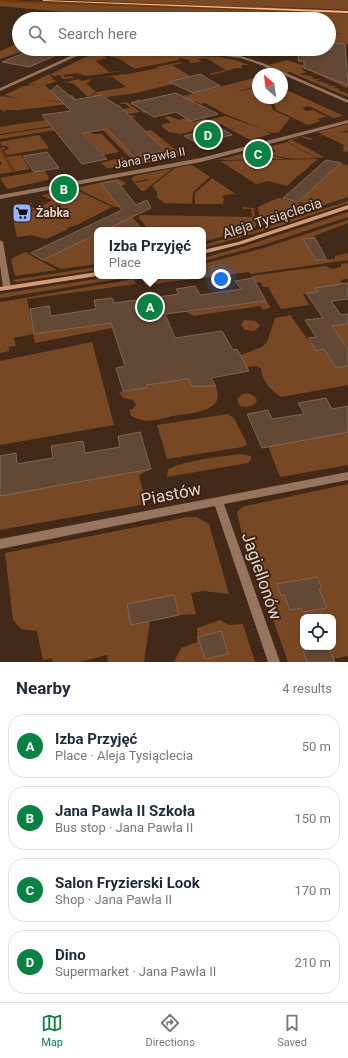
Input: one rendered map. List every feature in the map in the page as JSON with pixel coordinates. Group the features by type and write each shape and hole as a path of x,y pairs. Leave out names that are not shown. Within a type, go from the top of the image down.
{"main road":[{"path":"44,0 348,12"}],"street":[{"path":"0,90 74,56"},
{"path":"233,56 241,57 269,67 348,102"},
{"name":"Jana Pawła II","path":"0,197 201,160 348,121"},
{"name":"Aleja Tysiąclecia","path":"206,251 240,243 348,207"},
{"path":"0,242 4,288 94,274"},
{"name":"Piastów","path":"0,544 348,476"},
{"name":"Jagiellonów","path":"218,501 274,662"}],"shaded area":[{"path":"0,0 321,12 64,12 0,6"},
{"path":"65,0 348,0 348,10 231,5 348,11"},
{"path":"336,13 348,13 348,44 336,43 336,34 343,34 336,33"},
{"path":"12,46 12,55 0,59 0,51"},
{"path":"104,56 107,58 96,61 109,72 121,71 86,76 77,73 63,75 65,77 72,76 74,78 64,79 60,77 62,77 60,75 54,76 51,74 86,57"},
{"path":"110,56 219,57 235,60 249,65 241,65 243,68 237,68 212,75 208,74 226,70 206,58 198,59 202,62 190,63 189,60 179,58 179,60 132,69 135,68 117,58"},
{"path":"287,60 305,66 304,68 348,85 347,88 309,70 303,68 301,69 307,72 300,74 301,75 312,76 314,77 311,78 313,79 320,79 316,81 331,84 327,85 328,86 337,86 333,88 341,89 338,90 342,92 348,91 344,92 348,94 348,97 288,72 288,68 275,68 269,65"},
{"path":"181,62 184,63 172,65 190,76 202,74 205,77 170,81 173,84 136,93 107,97 102,95 89,98 97,92 126,87 113,77 96,78 128,75"},
{"path":"49,74 53,78 51,79 57,81 45,85 58,97 72,95 79,102 37,100 78,103 18,110 5,110 5,112 0,109 0,97 21,99 4,95 24,86 42,84 27,85"},
{"path":"79,79 81,81 91,79 86,83 96,92 88,97 73,83 67,83"},
{"path":"252,79 252,87 237,92 252,88 252,104 271,104 273,110 290,118 279,132 273,133 225,114 205,103 201,104 196,101 144,113 132,102 139,99 142,101 179,97"},
{"path":"288,91 344,116 333,118 311,107 305,106 306,107 302,108 306,111 313,110 331,119 326,117 317,119 321,121 308,125 276,110 274,104 288,104 288,99 292,100 288,98"},
{"path":"127,102 140,112 0,134 0,127 130,108 126,104 120,103"},
{"path":"132,115 136,117 0,139 0,135"},
{"path":"169,116 179,120 186,118 193,122 225,116 263,129 271,134 250,140 221,124 180,134 169,132 161,126 171,122 164,117"},
{"path":"348,124 348,130 338,133 348,132 348,152 341,151 344,150 344,145 323,135 318,136 322,134 317,132"},
{"path":"109,129 134,157 160,153 130,158 103,130"},
{"path":"151,130 180,153 180,155 176,158 136,165 132,160 163,154 162,152 166,151 145,131"},
{"path":"89,132 93,134 102,134 119,152 104,155 84,133"},
{"path":"39,135 49,148 7,155 4,150 9,149 7,146 2,146 0,142"},
{"path":"303,136 314,139 309,140 302,137 292,140 324,157 317,158 288,142 289,140"},
{"path":"287,142 316,158 281,157 267,153 261,149 265,148 265,150 270,153 276,151 269,147"},
{"path":"260,149 271,155 284,159 217,159 227,158 255,150 257,151 252,153 258,157 265,155 257,150"},
{"path":"0,150 5,157 21,155 30,169 0,174 0,165 2,164 0,161"},
{"path":"123,157 131,166 107,168 101,163"},
{"path":"318,159 312,164 309,164 311,165 296,176 297,177 287,186 268,181 256,184 220,161"},
{"path":"341,163 348,166 348,197 318,207 298,202"},
{"path":"190,165 194,166 210,177 193,192 192,204 164,203 157,197 157,192 152,186 175,168"},
{"path":"173,168 144,191 142,191 134,183 149,180 147,179 134,182 131,179 134,176"},
{"path":"44,170 49,177 48,180 7,189 0,178"},
{"path":"212,178 237,195 232,194 222,196 224,199 223,204 195,204 195,193"},
{"path":"117,179 126,184 120,186 117,181 102,184 120,207 115,207 76,188"},
{"path":"72,189 112,207 77,225 28,221 76,225 66,228 68,229 46,239 33,235 17,237 12,215 22,217 34,210 27,207 20,209 33,203 29,206 37,209 52,200 42,195 52,193 56,198 76,194"},
{"path":"278,198 315,208 260,225 258,207"},
{"path":"348,201 348,203 270,229 206,247 206,244 264,228"},
{"path":"243,207 254,208 256,227 206,241 206,227 146,227 139,218 140,215 252,217 251,209 243,209"},
{"path":"348,212 348,217 260,246 206,260 206,257"},
{"path":"132,217 141,227 111,227"},
{"path":"348,220 348,223 314,236 315,239 304,240 316,260 335,259 335,256 348,253 348,260 250,274 249,272 206,277 206,263 264,248"},
{"path":"94,235 94,264 61,269 43,260"},
{"path":"25,252 57,270 15,276 11,259"},
{"path":"348,263 348,279 340,280 343,284 316,288 318,292 303,294 309,305 281,309 269,287 263,287 260,282 255,283 251,276 325,266 333,269 341,267 341,264"},
{"path":"94,267 94,270 16,282 12,280"},
{"path":"96,279 119,279 0,298 0,294"},
{"path":"134,279 136,284 27,299 34,334 120,322 115,327 107,329 35,343 33,334 14,338 16,346 9,347 9,351 0,353 0,302"},
{"path":"144,279 193,279 145,285"},
{"path":"266,301 271,307 264,310 260,306 194,316 186,312"},
{"path":"290,315 316,351 324,349 336,368 348,366 348,385 281,397 267,385 261,368 256,366 247,367 241,355 262,347 267,342 275,318"},
{"path":"348,315 348,349 332,326 347,324"},
{"path":"244,320 256,321 260,326 254,331 245,330 241,325"},
{"path":"92,342 114,425 0,445 0,361"},
{"path":"188,379 192,386 215,385 218,394 217,401 206,410 145,421 131,416 129,410 133,409 136,405 133,400 123,398 119,392 146,388 146,385"},
{"path":"243,394 253,395 257,400 255,404 247,407 240,406 237,399"},
{"path":"227,414 234,418 247,444 243,447 167,459 157,425"},
{"path":"348,432 348,465 280,477 268,446"},
{"path":"241,454 251,456 251,460 248,463 167,477 168,469 186,463"},
{"path":"151,469 139,475 146,504 0,530 0,496"},
{"path":"348,484 348,656 333,659 329,650 336,650 336,614 300,614 300,650 303,650 307,662 288,662 241,530 237,512 242,507","holes":["317,577 322,588 317,589 326,608 303,612 301,608 290,610 286,600 286,595 281,595 277,584"]},
{"path":"187,517 197,517 209,524 229,594 203,591 191,593 196,614 179,615 174,595 128,604 131,625 150,621 144,662 108,662 107,655 80,662 53,662 52,658 43,660 37,631 21,629 13,620 5,553"},
{"path":"220,620 229,625 243,624 255,662 174,662 181,648 197,642 197,628","holes":["221,631 228,653 205,659 198,637"]}],"building":[{"path":"336,43 345,44 348,85 304,68 304,61 298,61 298,56 336,56"},
{"path":"16,56 55,56 29,67 2,62"},
{"path":"200,74 220,86 193,93 169,82"},
{"path":"57,85 74,100 102,95 118,105 166,151 134,157 107,129 83,133 107,159 82,164 42,115 71,111 51,91"},
{"path":"176,93 218,114 191,121 176,112 154,117 131,103"},
{"path":"219,127 232,135 197,143 184,136"},
{"path":"47,152 59,168 34,172 23,156"},
{"path":"326,160 341,163 298,202 283,198"},
{"path":"117,181 136,205 147,200 151,208 111,227 94,227 94,235 43,260 31,253 122,210 101,183"},
{"path":"315,238 327,260 316,260 303,239"},
{"path":"253,278 266,301 165,314 175,338 222,331 233,350 237,349 249,371 211,378 216,386 192,386 188,379 146,385 147,388 123,391 116,368 125,366 111,323 34,334 30,309 49,306 51,316 96,309 94,300 112,298 114,303 179,294 176,289 195,286 200,295 241,289 235,281"},
{"path":"348,283 348,299 331,301 341,315 348,314 348,324 332,326 348,349 348,366 336,368 324,349 316,351 308,338 316,337 305,320 323,318 306,293 318,292 315,288"},
{"path":"326,398 332,409 348,406 348,432 262,448 247,414 268,410 272,419 304,414 298,403"},
{"path":"140,432 151,469 0,496 0,456 16,453 17,464 53,458 51,446 83,441 85,453 120,447 118,436"},
{"path":"317,577 322,588 319,589 327,608 303,612 301,608 290,610 284,595 281,596 277,584"},
{"path":"174,595 179,615 131,625 127,604"},
{"path":"221,631 228,654 205,659 198,637"},
{"path":"303,650 329,650 335,662 307,662"}],"waterway":[{"path":"0,1 319,12"},
{"path":"336,13 348,13"},
{"path":"0,149 14,171"}],"place":[{"name":"Dino","path":"208,135"},
{"name":"Salon Fryzierski Look","path":"258,154"},
{"name":"Jana Pawła II Szkoła","path":"64,189"},
{"name":"Żabka","path":"22,213"},
{"name":"Izba Przyjęć","path":"150,307"}]}
